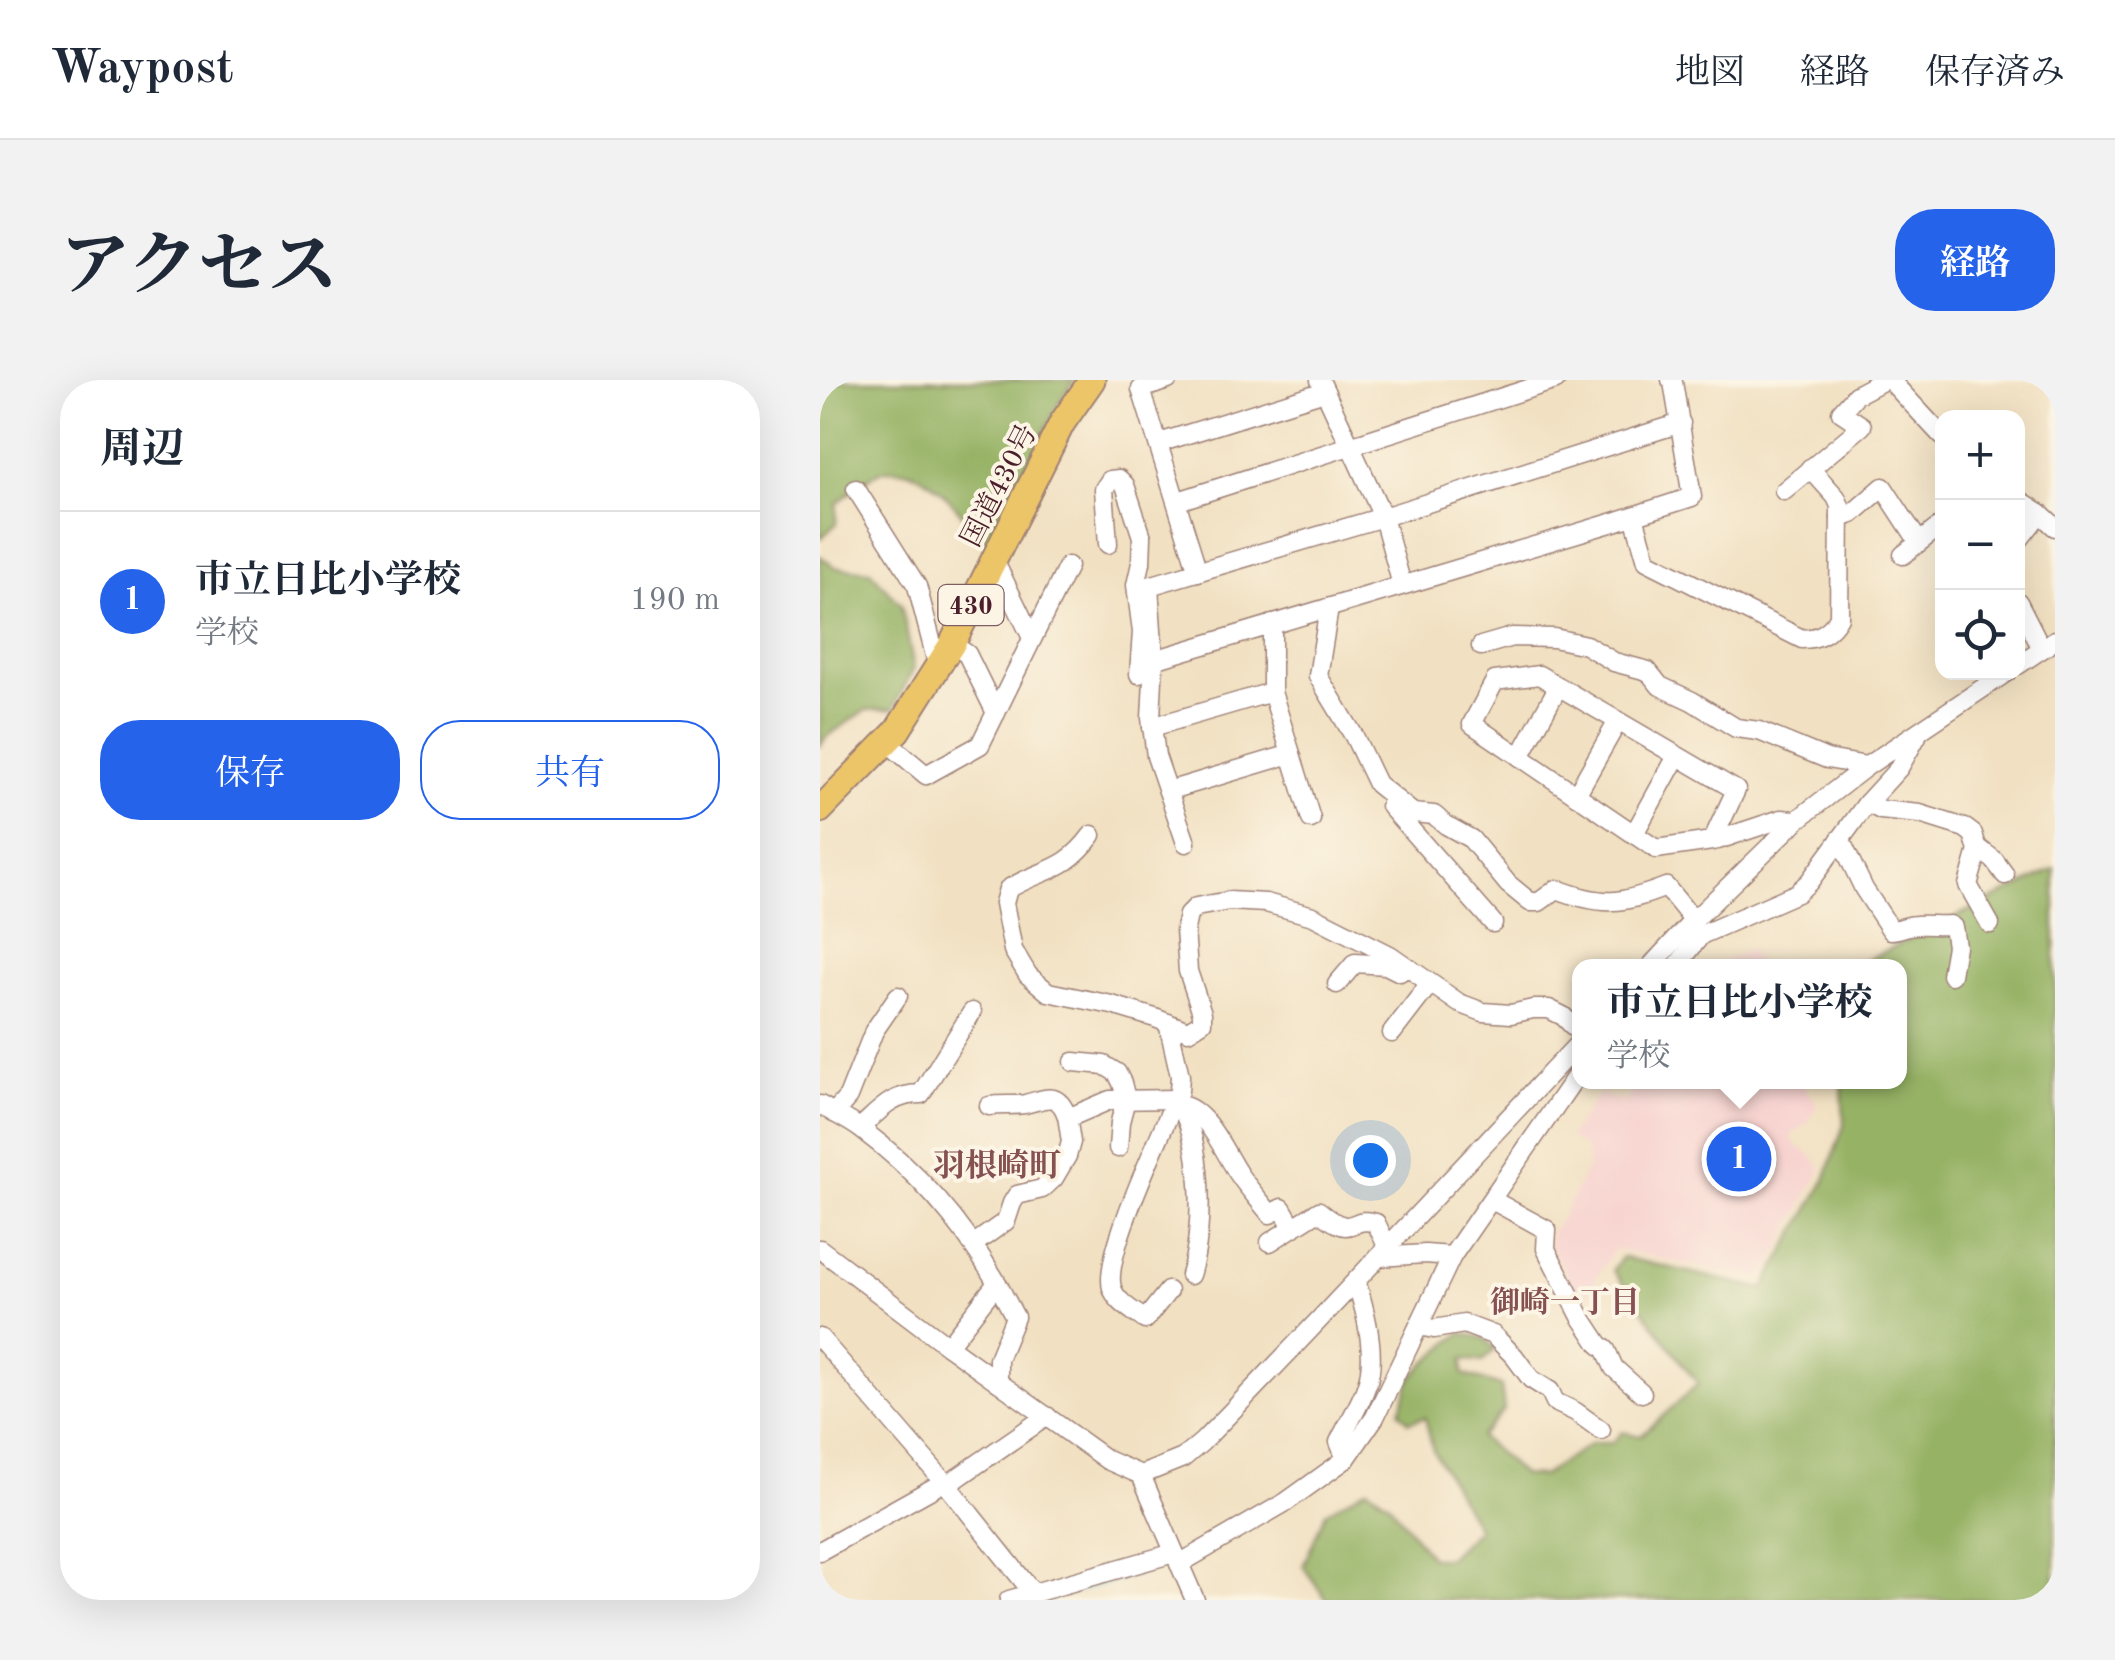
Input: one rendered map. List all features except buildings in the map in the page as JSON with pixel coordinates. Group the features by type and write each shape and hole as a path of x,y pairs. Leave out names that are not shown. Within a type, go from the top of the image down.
{"highway":[{"name":"国道430号","path":"820,810 897,731 938,667 1062,424 1092,380"}],"street":[{"path":"1168,380 1141,389 1198,572"},
{"path":"1178,501 1525,385 1556,380"},
{"path":"1154,660 1692,497 1670,380"},
{"path":"1784,491 1862,426 1841,412 1856,395 1887,380 1935,429"},
{"path":"1159,443 1323,386 1382,517 1402,585"},
{"path":"1142,586 1382,517 1680,423"},
{"path":"1634,516 1647,561 1802,640 1814,639 1825,634 1840,617 1840,506 1836,496 1810,468"},
{"path":"1108,544 1104,489 1110,480 1119,479 1125,485 1142,537 1139,674"},
{"path":"1840,518 1852,514 1883,486 1919,542"},
{"path":"856,489 917,586 938,667"},
{"path":"2020,500 2055,527"},
{"path":"2025,532 2040,512"},
{"path":"1903,554 1935,530"},
{"path":"994,560 1032,638"},
{"path":"887,742 926,775 980,745 1068,566"},
{"path":"1142,586 1154,660 1152,727 1156,756 1186,843"},
{"path":"1329,608 1318,676 1389,804 1493,923"},
{"path":"2025,611 2051,643 2025,661"},
{"path":"1272,624 1272,692 1312,819"},
{"path":"1480,646 1512,638 1554,638 1586,646 1614,662 1648,671 1660,686 1736,728 1759,732 1827,758 1868,766"},
{"path":"952,644 967,654 996,713"},
{"path":"1712,841 1736,790 1539,676 1495,681 1472,724 1656,849 1712,841 1781,819 1797,820"},
{"path":"1659,959 1797,820 1868,766 1995,680"},
{"path":"1520,757 1558,686"},
{"path":"1152,727 1272,692"},
{"path":"1576,795 1618,721"},
{"path":"1679,959 1694,927 1796,892 1810,882 1867,802 1899,768 1920,731"},
{"path":"1168,791 1292,754"},
{"path":"1634,834 1678,756"},
{"path":"1377,784 1414,813 1434,815 1471,839 1508,884 1530,902 1539,902 1557,890 1580,898 1623,902 1666,887 1694,927"},
{"path":"1867,802 1880,810 1920,814 1973,834 1977,847 1968,885 1990,924"},
{"path":"1092,835 1069,861 1008,888 1004,903 1013,950 1028,974 1048,992 1112,1005 1188,1031 1202,1022 1188,970 1188,914 1196,907 1229,901 1266,903 1313,916 1390,955 1429,988"},
{"path":"1840,839 1864,890 1891,930 1916,924 1953,927 1956,946 1951,975"},
{"path":"1977,847 1994,860 2004,875"},
{"path":"1337,984 1355,962 1386,965 1483,1012 1511,1014 1548,1009 1572,1025"},
{"path":"1392,1033 1429,988"},
{"path":"898,996 874,1031 848,1096 827,1109 860,1128 927,1190 974,1244 1015,1317 998,1359 998,1382"},
{"path":"860,1128 893,1100 905,1094 920,1094 972,1012"},
{"path":"1168,1023 1180,1076 1177,1102 1117,1241 1110,1269 1111,1286 1118,1299 1145,1320 1168,1291"},
{"path":"1141,1475 1182,1458 1202,1442 1313,1329 1572,1050"},
{"path":"1074,1062 1117,1072 1126,1100 1118,1148"},
{"path":"1009,1600 1176,1558 1286,1502 1346,1459 1375,1417 1452,1256 1572,1082"},
{"path":"974,1244 1006,1221 1017,1195 1042,1189 1054,1178 1071,1142 1068,1116 1056,1099 1036,1098 1028,1104 989,1106"},
{"path":"1068,1116 1099,1104 1126,1100 1189,1106 1224,1146 1242,1180 1270,1214 1282,1208 1293,1228"},
{"path":"1177,1102 1194,1141 1198,1168 1199,1238 1190,1275"},
{"path":"1492,1200 1547,1230 1546,1249 1580,1315 1614,1368 1642,1393"},
{"path":"1270,1242 1319,1211 1347,1228 1368,1220 1376,1224 1383,1251"},
{"path":"820,1249 1108,1460 1141,1475 1195,1600"},
{"path":"1383,1251 1452,1256"},
{"path":"1346,1459 1338,1442 1368,1383 1371,1357 1364,1304 1356,1281"},
{"path":"948,1346 997,1283"},
{"path":"1419,1326 1434,1329 1464,1324 1492,1335 1530,1379 1550,1391 1555,1402 1601,1430"},
{"path":"820,1338 946,1484 1033,1593"},
{"path":"820,1551 946,1484 1046,1416"}],"shaded area":[{"path":"1749,950 1756,959 1730,959"},
{"path":"1634,1089 1806,1089 1816,1103 1806,1125 1792,1134 1793,1142 1817,1161 1820,1171 1769,1269 1760,1278 1614,1249 1585,1297 1575,1290 1549,1244 1552,1229 1588,1167 1586,1149 1569,1137 1599,1093 1623,1102"}],"green space":[{"path":"820,380 1075,380 1062,398 987,545 942,493 915,474 900,470 878,473 837,503 836,524 820,539"},
{"path":"820,556 835,567 870,571 901,605 914,668 893,709 866,710 826,737 820,746"},
{"path":"2055,869 2055,1600 1327,1600 1303,1566 1326,1512 1367,1488 1389,1503 1431,1558 1448,1558 1478,1529 1433,1450 1425,1417 1409,1422 1400,1412 1410,1380 1461,1333 1484,1338 1495,1349 1482,1362 1463,1359 1463,1374 1501,1386 1504,1410 1480,1437 1523,1475 1542,1476 1592,1443 1612,1443 1622,1432 1641,1436 1698,1384 1613,1270 1622,1257 1763,1289 1824,1183 1844,1125 1842,1089 1907,1089 1907,959 1869,959"}],"waterway":[{"path":"1044,1600 1156,1568"}],"place":[{"name":"市立日比小学校","path":"1739,1159"}],"district":[{"name":"羽根崎町","path":"997,1165"},
{"name":"御崎一丁目","path":"1565,1302"}]}
